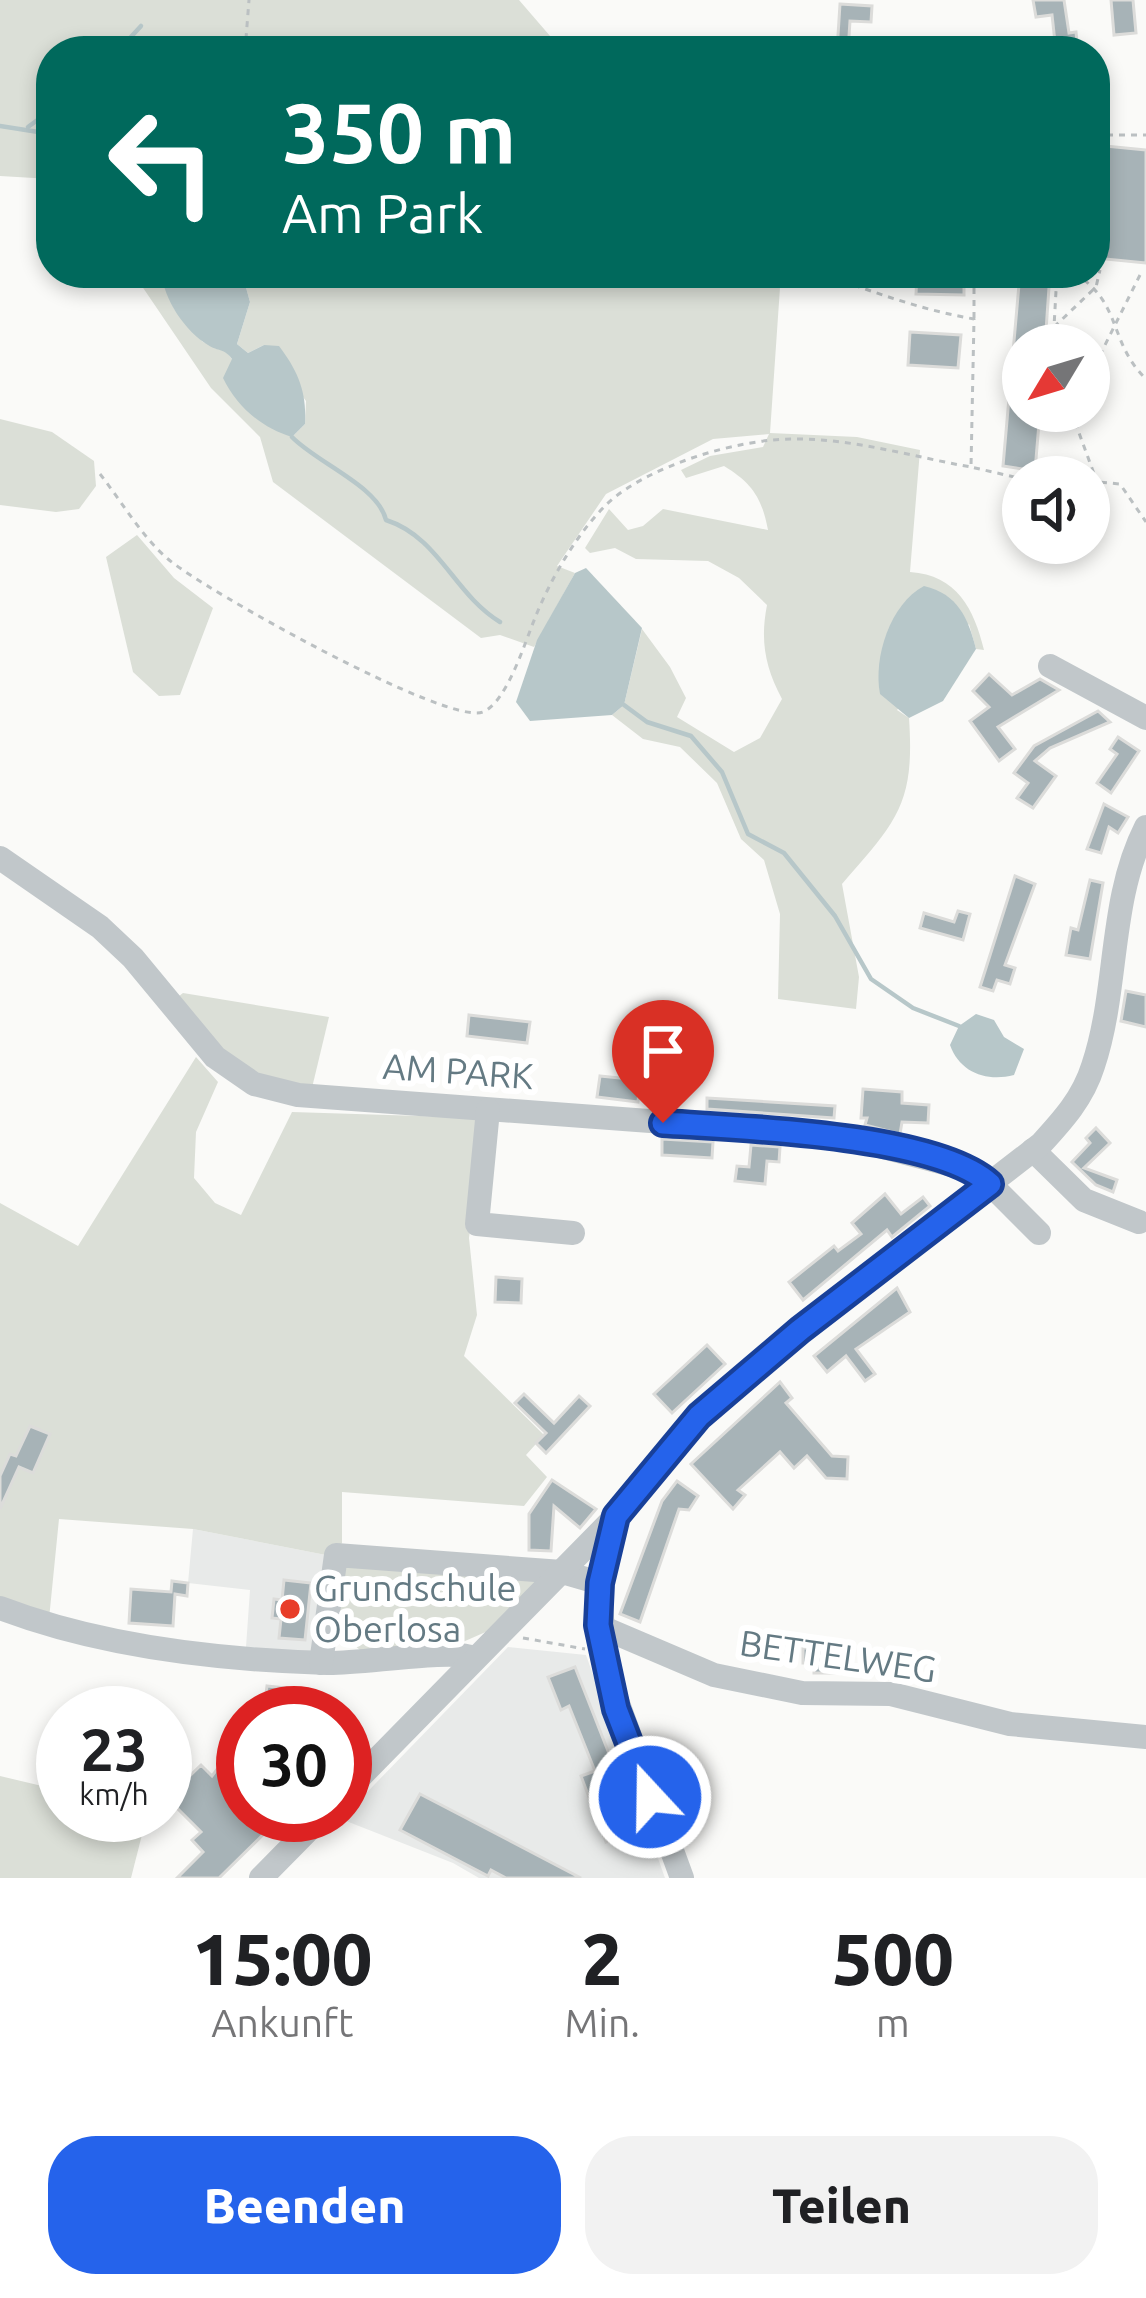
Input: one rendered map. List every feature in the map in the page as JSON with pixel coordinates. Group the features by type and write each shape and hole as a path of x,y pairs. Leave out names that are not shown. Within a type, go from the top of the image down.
{"street":[{"path":"1050,666 1146,718"},
{"path":"372,1764 616,1516 699,1416 800,1330 1034,1150 1074,1108 1094,1065 1121,902 1134,850 1146,827"},
{"name":"AM PARK","path":"0,858 100,927 133,958 215,1057 254,1084 298,1095 837,1136 978,1172 1039,1233"},
{"path":"488,1110 477,1224 573,1233"},
{"path":"1034,1150 1084,1200 1138,1222"},
{"path":"616,1516 600,1583 602,1652 616,1709 682,1878"},
{"path":"321,1663 336,1555 562,1572 600,1583"},
{"path":"0,1608 92,1638 321,1663 375,1664 449,1653 474,1658"},
{"path":"328,1621 353,1655 375,1664"},
{"name":"BETTELWEG","path":"598,1625 714,1675 802,1693 891,1694 1010,1724 1146,1737"},
{"path":"261,1878 296,1842"}],"path":[{"path":"246,36 249,0"},
{"path":"1110,135 1146,135"},
{"path":"1110,339 1140,275"},
{"path":"871,288 901,297 915,309 974,319"},
{"path":"971,467 974,288"},
{"path":"1054,324 1056,288"},
{"path":"1057,324 1095,288"},
{"path":"1097,288 1107,301 1122,346 1146,379"},
{"path":"100,475 165,557 204,586 280,629 425,699 463,713 482,713 497,703 542,602 596,515 612,499 698,453 746,442 795,439 1002,474"},
{"path":"1110,483 1120,484 1146,521"},
{"path":"499,1634 602,1652"}],"shaded area":[{"path":"0,0 519,0 550,36 36,36 36,178 0,176"},
{"path":"143,288 167,288 174,309 203,342 225,350 292,437 305,424 306,401 264,345 248,353 237,344 250,302 246,288 780,288 770,433 857,437 920,450 910,572 940,580 961,597 984,650 976,649 969,624 897,710 909,718 905,792 877,844 842,884 859,977 856,1009 778,999 780,914 764,860 741,839 717,783 680,747 643,739 612,715 624,705 642,629 686,698 677,717 734,752 760,738 782,699 766,654 767,605 739,578 708,561 636,559 615,548 590,553 585,548 609,509 628,530 643,526 663,509 768,530 754,492 734,472 724,466 686,478 681,470 710,456 763,447 769,434 713,439 606,494 557,566 575,573 534,647 500,635 481,638 273,482 260,437 211,388"},
{"path":"166,288 246,288 250,302 237,344 248,353 264,345 279,346 291,364 303,392 305,412 305,424 292,437 261,422 235,398 223,378 232,359 184,323"},
{"path":"0,419 52,432 94,461 96,486 79,509 56,512 0,505"},
{"path":"137,535 174,578 213,608 180,695 159,696 133,672 106,557"},
{"path":"586,568 642,628 624,705 612,715 530,721 516,702 537,640 575,573"},
{"path":"924,586 945,595 960,609 976,649 943,701 909,718 880,694 879,664 893,619"},
{"path":"183,993 329,1017 311,1092 258,1081 211,1042 174,1000"},
{"path":"976,1014 994,1020 1004,1037 1024,1049 1014,1075 976,1073 955,1055 950,1045 959,1026"},
{"path":"196,1057 218,1082 196,1132 194,1178 215,1203 241,1215 292,1112 484,1118 469,1238 477,1315 464,1356 544,1435 526,1455 547,1477 524,1506 342,1492 342,1543 331,1556 193,1529 59,1519 49,1619 0,1601 0,1203 78,1246"},
{"path":"193,1529 331,1556 316,1654 246,1647 250,1590 188,1583"},
{"path":"343,1564 532,1577 537,1585 497,1627 456,1645 367,1656 346,1635 338,1615"},
{"path":"508,1647 586,1655 665,1878 479,1878 372,1831 372,1787"},
{"path":"0,1776 36,1785 36,1842 140,1842 131,1878 0,1878"}],"building":[{"path":"1033,0 1064,0 1069,33 1076,36 1054,36 1052,15 1036,17"},
{"path":"1111,0 1133,0 1136,33 1114,35"},
{"path":"840,4 872,6 871,22 850,21 849,36 838,36"},
{"path":"1110,146 1146,150 1146,263 1110,259"},
{"path":"916,288 964,288 964,295 916,294"},
{"path":"1019,288 1049,288 1046,324 1016,324"},
{"path":"910,332 961,335 958,368 908,365"},
{"path":"1006,432 1038,432 1036,456 1004,456"},
{"path":"989,674 1012,695 1040,679 1059,690 998,727 1015,749 999,761 970,721 989,707 973,691"},
{"path":"1098,711 1110,722 1050,748 1035,761 1056,776 1033,808 1017,798 1028,783 1014,773 1034,746"},
{"path":"1118,737 1139,751 1111,793 1097,783 1117,754 1110,749"},
{"path":"1104,804 1128,817 1118,833 1109,827 1101,853 1087,849"},
{"path":"1015,876 1035,884 1005,965 1015,968 1010,984 997,980 993,991 980,987"},
{"path":"1090,880 1103,883 1090,959 1066,955 1071,928 1078,930"},
{"path":"958,911 970,914 963,940 920,928 924,913 954,922"},
{"path":"1126,991 1146,995 1146,1027 1121,1021"},
{"path":"469,1015 530,1022 527,1043 467,1036"},
{"path":"600,1076 640,1080 638,1102 597,1097"},
{"path":"863,1089 902,1092 902,1103 929,1105 928,1123 902,1122 900,1134 865,1125 867,1118 861,1118"},
{"path":"707,1098 835,1106 834,1118 707,1109"},
{"path":"1096,1128 1110,1143 1084,1168 1117,1180 1113,1192 1096,1185 1072,1162 1090,1143 1086,1138"},
{"path":"662,1139 713,1142 712,1158 662,1155"},
{"path":"751,1145 780,1147 779,1162 767,1161 765,1184 735,1181 737,1166 749,1167"},
{"path":"885,1194 901,1214 923,1197 930,1206 892,1237 887,1230 803,1300 789,1282 834,1246 838,1251 861,1234 852,1223"},
{"path":"496,1277 522,1279 521,1303 495,1302"},
{"path":"897,1288 910,1312 856,1349 875,1374 865,1381 846,1356 827,1372 814,1356"},
{"path":"707,1345 725,1364 672,1413 654,1394"},
{"path":"780,1382 792,1398 786,1403 832,1456 848,1457 847,1479 826,1478 807,1456 794,1468 780,1452 738,1490 745,1495 733,1509 691,1464"},
{"path":"524,1394 554,1423 579,1396 590,1406 546,1453 536,1443 546,1433 515,1403"},
{"path":"30,1426 50,1434 33,1473 19,1467 0,1509 0,1476"},
{"path":"552,1480 596,1509 580,1528 554,1506 551,1551 529,1550 529,1514"},
{"path":"677,1481 698,1496 689,1510 679,1509 640,1622 620,1614 662,1501"},
{"name":"Grundschule Oberlosa","path":"284,1580 311,1583 305,1640 279,1638 281,1619 272,1618 274,1599 282,1600"},
{"path":"172,1581 188,1583 187,1596 175,1594 173,1626 129,1623 131,1589 171,1592"},
{"path":"803,1648 838,1648 838,1673 814,1673 814,1663 803,1663"},
{"path":"575,1667 639,1830 606,1842 581,1776 595,1771 569,1706 561,1710 548,1677"},
{"path":"201,1765 212,1776 216,1771 216,1842 256,1842 219,1878 177,1878 203,1852 192,1840 201,1832 192,1823 192,1774"},
{"path":"420,1794 581,1878 506,1878 491,1870 488,1876 400,1830"}],"waterway":[{"path":"132,36 141,26"},
{"path":"28,127 36,121"},
{"path":"0,126 36,132"},
{"path":"292,437 371,496 386,520 420,539 470,597 500,622"},
{"path":"624,705 647,722 691,736 722,772 748,834 784,853 835,916 871,979 913,1008 959,1026"}],"place":[{"name":"Grundschule Oberlosa","path":"290,1609"}],"route":[{"path":"650,1797 616,1709 598,1625 600,1583 616,1516 699,1416 800,1330 990,1184 978,1172 947,1161 837,1136 663,1123"}]}
